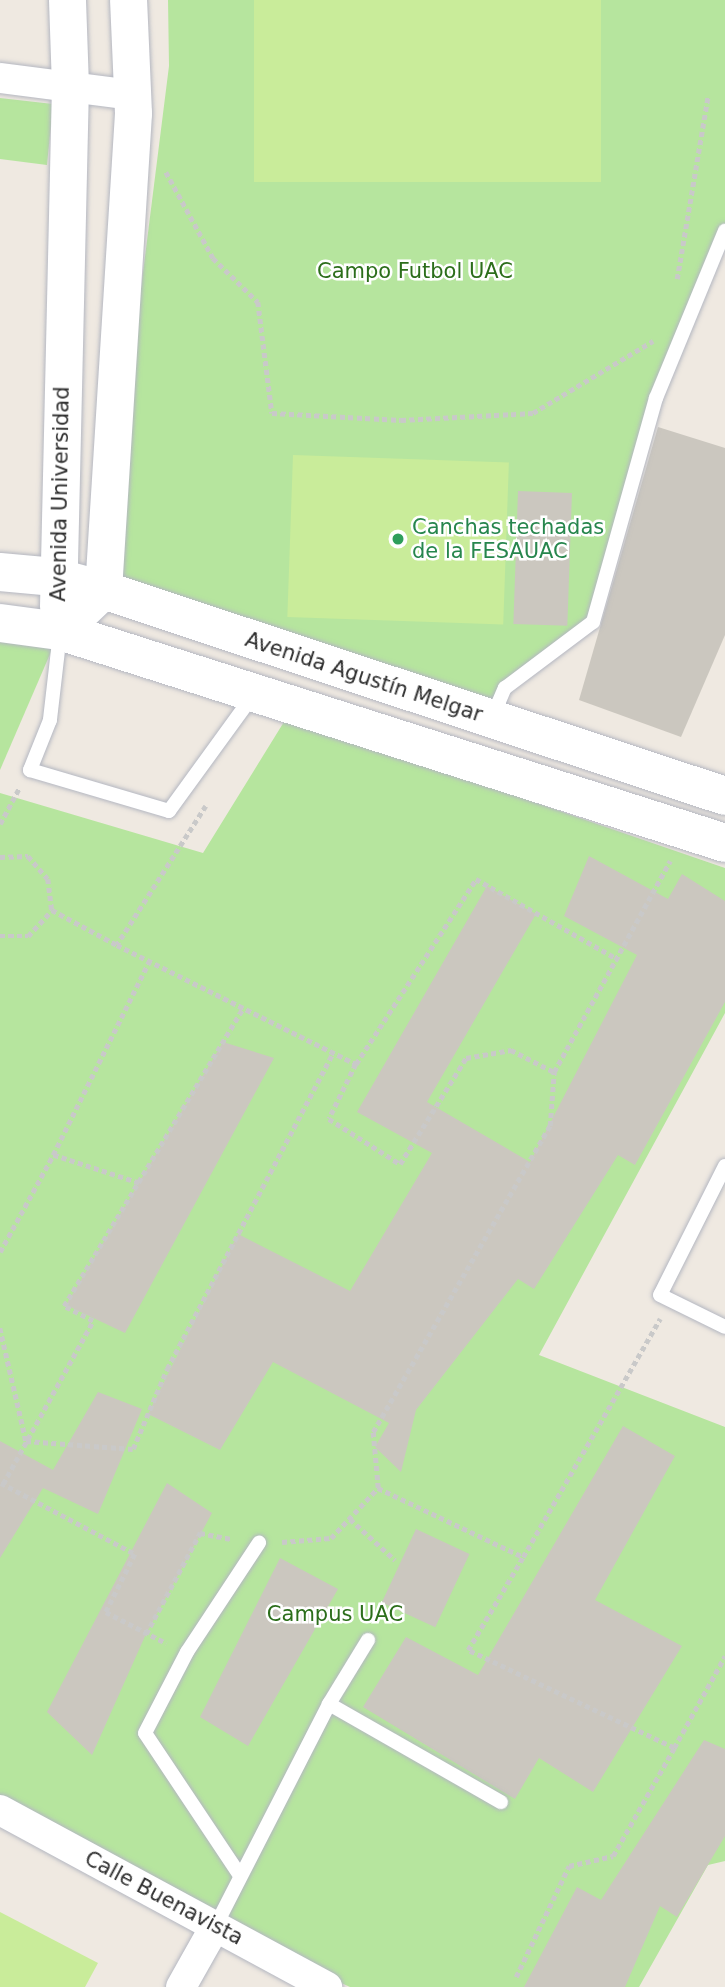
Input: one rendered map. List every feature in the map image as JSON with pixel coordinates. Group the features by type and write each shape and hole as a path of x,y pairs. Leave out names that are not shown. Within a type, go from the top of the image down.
{"main road":[{"name":"Avenida Agustín Melgar","path":"0,572 55,576 103,590 725,796"},
{"path":"0,623 60,631 725,843"}],"street":[{"name":"Avenida Universidad","path":"60,631 55,576 70,86 67,0"},
{"path":"103,590 132,95 128,0"},
{"path":"0,78 132,95"},
{"name":"Avenida Universidad","path":"60,631 103,590"},
{"name":"Calle Buenavista","path":"0,1810 327,1987"},
{"path":"181,1987 216,1925"}],"lane":[{"path":"491,719 505,688 593,622 656,398 725,231"},
{"path":"60,631 50,720 30,770 169,811 255,692"},
{"path":"725,1166 660,1295 725,1326"},
{"path":"240,1874 145,1733 187,1652 259,1543"},
{"path":"216,1925 330,1704 368,1640"},
{"path":"330,1704 501,1802"}],"path":[{"path":"675,293 708,96"},
{"path":"160,162 213,258 258,302 272,413 401,419 533,413 657,339"},
{"path":"0,824 30,770"},
{"path":"117,945 215,792"},
{"path":"146,1634 201,1533 259,1543 331,1538 378,1488 373,1432 550,1126 554,1072 619,961 686,830"},
{"path":"0,857 28,856 48,879 52,910"},
{"path":"554,1072 511,1050 466,1058 400,1164 329,1119 356,1064 476,879 619,961"},
{"path":"52,910 242,1010 356,1064"},
{"path":"0,936 28,936 52,910"},
{"path":"0,1252 53,1156 149,962"},
{"path":"187,1652 106,1612 135,1554 1,1484 93,1321 65,1306 242,1010"},
{"path":"26,1441 133,1449 167,1369 333,1053"},
{"path":"53,1156 139,1183"},
{"path":"670,1300 468,1650 674,1748"},
{"path":"0,1328 26,1441"},
{"path":"378,1488 523,1557"},
{"path":"350,1519 395,1560"},
{"path":"516,1978 569,1866 613,1856 725,1656"}],"green space":[{"name":"Campo Futbol UAC","path":"168,0 725,0 725,231 656,398 582,635 505,688 491,719 103,590 169,66"},
{"path":"254,0 601,0 601,182 254,182"},
{"path":"0,98 53,104 47,165 0,159"},
{"name":"Canchas techadas de la FESAUAC","path":"293,455 509,463 503,624 287,617"},
{"path":"0,620 60,631 0,770"},
{"name":"Campus UAC","path":"287,717 725,868 725,1013 539,1355 725,1427 725,1861 708,1865 639,1987 350,1987 216,1925 0,1810 0,793 203,853"},
{"path":"0,1912 98,1963 85,1987 0,1987"}],"building":[{"path":"658,427 725,448 725,635 681,737 579,700"},
{"path":"518,491 572,493 567,626 513,624"},
{"path":"589,856 668,899 682,874 725,901 725,1002 635,1165 618,1155 534,1289 518,1279 416,1410 401,1472 375,1447 389,1423 273,1362 220,1450 148,1414 238,1234 350,1291 432,1153 357,1112 487,886 536,914 427,1102 530,1162 637,955 564,916"},
{"path":"223,1042 274,1058 125,1333 66,1305"},
{"path":"98,1392 142,1409 98,1514 43,1488 0,1558 0,1441 53,1470"},
{"path":"623,1426 675,1456 595,1600 682,1646 593,1792 539,1758 515,1799 363,1707 406,1637 478,1675"},
{"path":"167,1483 212,1513 146,1634 92,1755 47,1712"},
{"path":"416,1529 469,1554 435,1627 382,1602"},
{"path":"280,1558 338,1589 248,1746 200,1717"},
{"path":"704,1740 725,1749 725,1836 677,1917 660,1906 625,1987 524,1987 577,1887 601,1900"}],"place":[{"name":"Canchas techadas de la FESAUAC","path":"398,539"}]}
